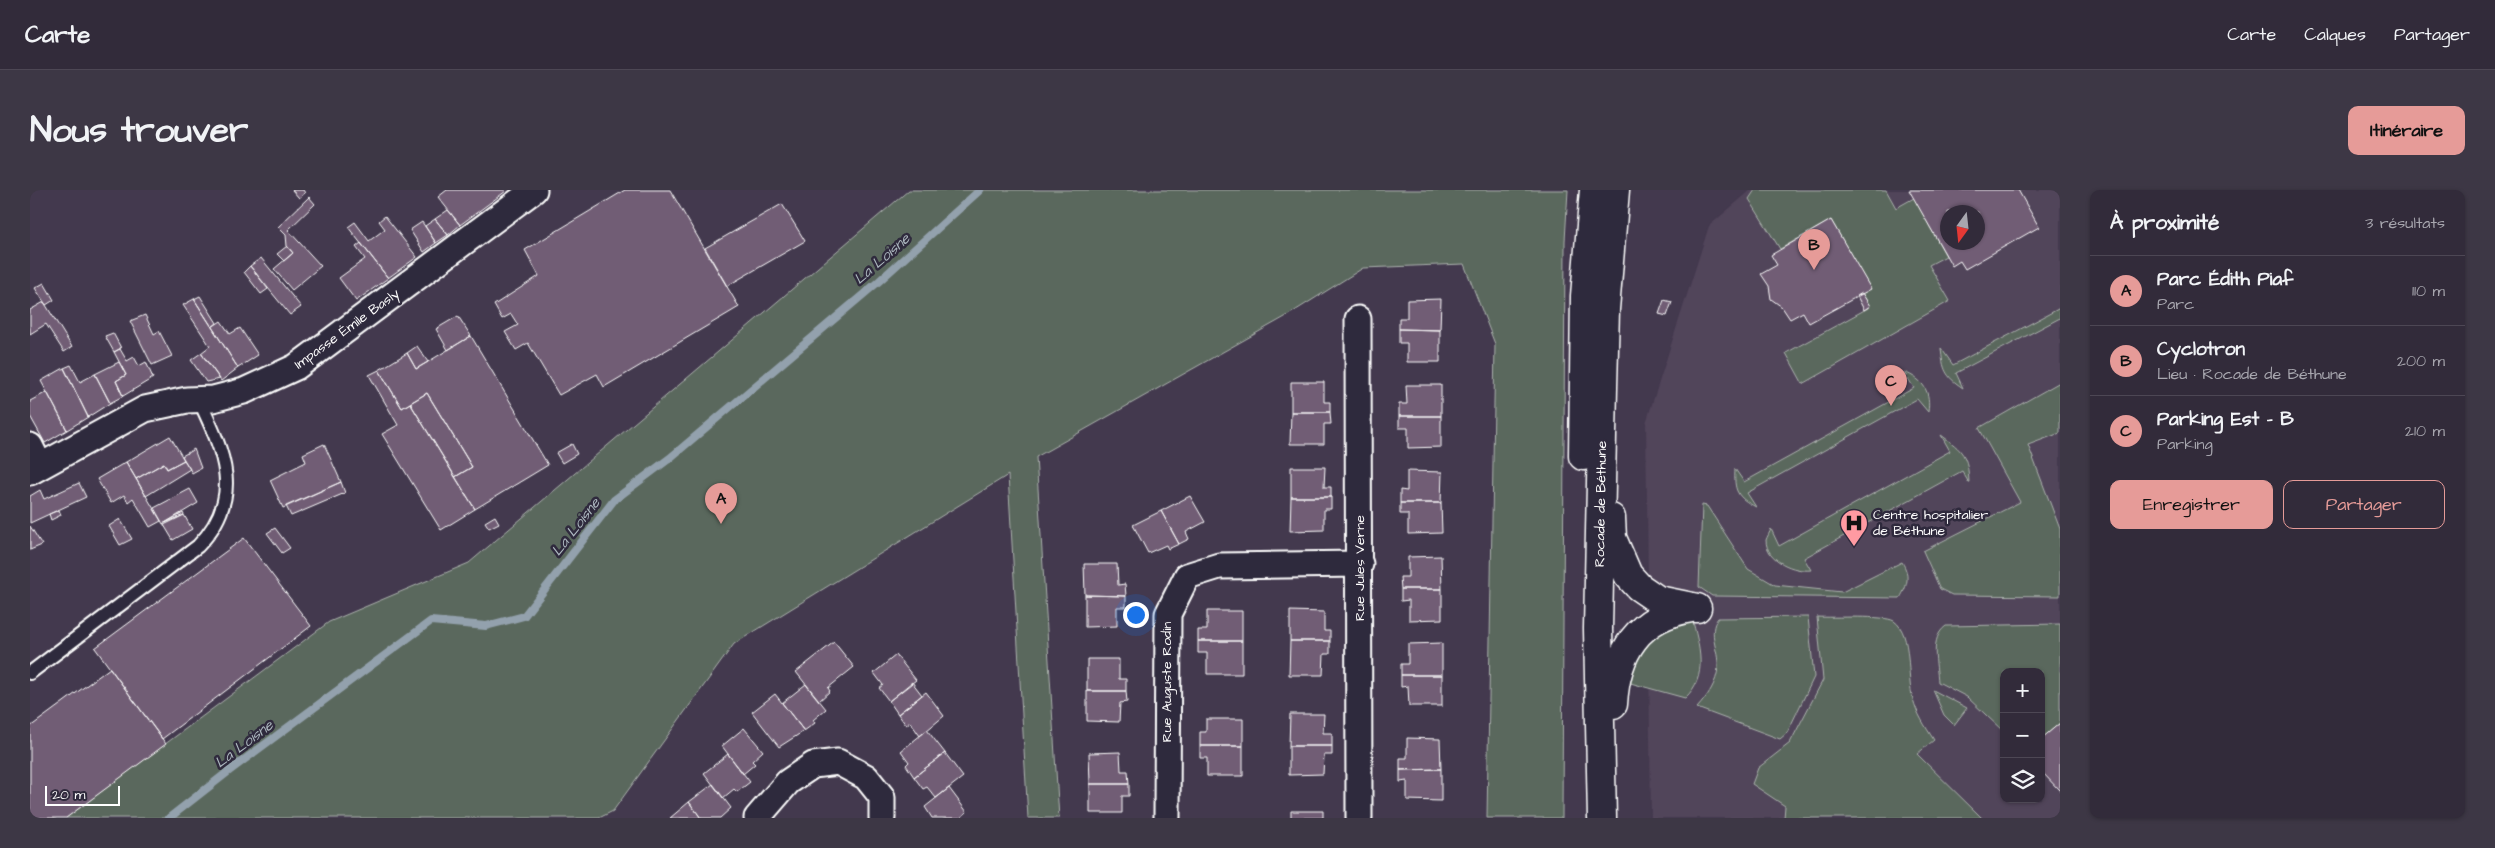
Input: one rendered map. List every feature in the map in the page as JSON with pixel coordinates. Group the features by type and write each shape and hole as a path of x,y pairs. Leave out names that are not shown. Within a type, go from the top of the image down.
{"main road":[{"name":"Rocade de Béthune","path":"1584,818 1583,371 1585,296 1594,190"},
{"name":"Rocade de Béthune","path":"1602,818 1598,629 1603,387 1605,309 1615,190"},
{"path":"1602,818 1615,778 1614,678 1620,660 1630,643 1654,621 1670,612 1697,608 1658,600 1639,587 1628,575 1612,538 1609,455 1603,387"}],"street":[{"name":"Impasse Émile Basly","path":"33,461 145,409 166,403 213,399 244,391 296,367 534,190"},
{"name":"Rue Jules Verne","path":"1358,319 1360,564 1359,818"},
{"name":"Rue Auguste Rodin","path":"1167,818 1168,614 1187,576 1219,566 1360,564"},
{"path":"757,818 794,778 813,765 838,762 866,777 882,797 882,818"}],"lane":[{"path":"30,673 198,546 210,534 220,516 225,497 227,472 213,430 199,400"}],"shaded area":[{"name":"Centre hospitalier de Béthune","path":"1751,190 2060,190 2060,818 1651,818 1646,423 1709,226"}],"green space":[{"path":"909,190 1568,190 1565,241 1562,818 1487,818 1495,344 1464,264 1363,268 1285,317 1036,457 1059,818 1028,818 1008,475 734,644 613,811 599,818 66,818 329,622 469,563"},
{"path":"1755,190 1886,190 1896,208 1914,198 1940,245 1940,250 1943,250 1946,256 1929,265 1950,301 1803,384 1786,353 1870,307 1862,293 1870,288 1831,220 1780,249 1749,199"},
{"path":"2060,308 2060,318 1956,373 1963,388 1952,380 1946,372 1941,348 1953,365"},
{"path":"1904,372 1917,379 1925,388 1929,405 1928,412 1917,399 1747,493 1756,507 1740,496 1736,488 1735,469 1744,482 1914,388"},
{"path":"2060,382 2060,433 2028,445 2060,529 2060,596 1952,595 1940,589 1923,551 2020,502 1979,428"},
{"path":"1941,435 1955,445 1963,454 1966,460 1969,483 1962,471 1804,558 1811,570 1797,569 1782,564 1771,554 1766,540 1771,529 1779,546 1950,451"},
{"path":"1702,505 1707,506 1748,569 1775,585 1842,592 1902,562 1907,576 1905,589 1900,598 1712,596 1699,587"},
{"path":"1808,617 1814,677 1787,733 1780,739 1697,708 1716,679 1718,661 1713,635 1718,618"},
{"path":"1817,617 1889,619 1900,627 1907,646 1913,699 1924,725 1934,740 1917,754 1982,818 1784,818 1785,806 1752,784 1758,768 1790,743 1823,680"},
{"path":"1692,618 1699,650 1700,670 1697,680 1685,698 1623,681 1651,634"},
{"path":"2060,624 2060,723 2045,736 2045,668 2000,668 2000,728 1967,697 1938,682 1935,652 1937,637 1946,626"},
{"path":"1933,690 1967,708 1954,725 1944,715"}],"building":[{"path":"292,190 303,190 305,193 299,198"},
{"path":"447,190 506,191 460,225 438,197"},
{"path":"625,190 670,190 739,307 604,387 597,374 559,395 528,343 516,350 505,332 518,325 511,314 502,319 494,305 539,276 525,250"},
{"path":"1909,190 2018,190 2039,227 1965,269 1960,261 1952,266 1943,250 1985,250 1985,205 1940,205 1940,245"},
{"path":"309,197 315,204 288,230 321,266 292,290 274,269 293,253 287,246 286,235 278,227"},
{"path":"782,204 805,241 727,286 705,248"},
{"path":"448,210 460,225 448,235 435,219"},
{"path":"385,216 417,257 388,278 348,227 355,222 369,241 385,229 379,221"},
{"path":"435,219 448,235 436,243 425,226"},
{"path":"1831,220 1871,289 1809,323 1803,312 1790,319 1782,307 1771,299 1769,286 1761,274 1777,265 1771,255"},
{"path":"422,222 436,243 424,252 410,230"},
{"path":"361,243 388,278 356,301 339,278 365,259 356,247"},
{"path":"287,246 293,253 284,261 277,254"},
{"path":"261,258 301,307 290,315 250,266"},
{"path":"250,266 268,289 261,294 244,272"},
{"path":"44,283 54,300 46,305 35,288"},
{"path":"1862,293 1870,306 1864,310 1857,296"},
{"path":"200,296 217,323 212,327 194,299"},
{"path":"194,299 238,368 221,381 201,353 210,346 183,305"},
{"path":"1441,299 1440,330 1399,329 1399,318 1407,318 1407,300"},
{"path":"1664,300 1672,302 1667,316 1659,314"},
{"path":"44,302 72,347 64,352 46,324 30,334 30,310"},
{"path":"145,315 154,334 159,331 172,356 152,365 130,321"},
{"path":"458,316 471,336 448,350 436,329"},
{"path":"221,321 230,334 240,328 258,355 238,368 212,327"},
{"path":"1399,329 1440,330 1440,362 1407,362 1407,343 1399,343"},
{"path":"113,333 121,348 114,352 105,336"},
{"path":"471,336 548,465 475,509 455,477 472,467 427,393 402,408 379,370 407,353 416,369"},
{"path":"417,346 428,362 416,369 407,353"},
{"path":"120,349 127,361 134,357 139,366 146,362 153,378 123,396 116,381 126,375 114,352"},
{"path":"201,353 220,379 206,382 191,360"},
{"path":"119,362 126,375 116,381 123,396 110,403 95,374"},
{"path":"71,365 80,382 95,374 110,403 88,417 64,368"},
{"path":"64,368 88,417 67,430 41,381"},
{"path":"379,370 402,408 410,403 475,509 441,530 382,434 398,425 369,375"},
{"path":"1291,382 1324,382 1324,402 1330,402 1330,412 1291,412"},
{"path":"1406,385 1441,385 1441,416 1399,416 1399,404 1407,404"},
{"path":"47,392 67,430 45,443 30,416 30,401"},
{"path":"427,393 472,467 455,477 410,403"},
{"path":"1291,412 1330,412 1331,424 1324,424 1324,444 1290,444"},
{"path":"1399,416 1441,416 1441,447 1408,448 1408,428 1399,428"},
{"path":"170,436 184,460 167,469 164,463 136,479 126,462"},
{"path":"324,444 341,482 283,508 270,480 306,462 303,454"},
{"path":"572,444 577,454 562,463 556,453"},
{"path":"194,449 201,468 192,473 182,456"},
{"path":"184,460 190,469 146,496 136,479 164,463 167,469"},
{"path":"126,462 161,521 150,527 133,498 128,502 124,495 111,503 97,479"},
{"path":"1291,467 1325,467 1324,487 1331,487 1331,497 1291,497"},
{"path":"1407,471 1442,472 1441,503 1400,503 1400,490 1407,491"},
{"path":"341,482 345,493 291,516 286,506"},
{"path":"79,483 86,497 30,523 30,496 40,490 44,499"},
{"path":"190,489 198,503 163,524 154,508"},
{"path":"1190,496 1205,522 1186,532 1189,539 1179,544 1161,511"},
{"path":"1291,497 1331,497 1331,509 1324,509 1324,530 1290,531"},
{"path":"1400,503 1441,503 1442,533 1408,534 1408,514 1400,514"},
{"path":"59,510 61,515 51,520 49,514"},
{"path":"1161,511 1179,544 1168,549 1166,545 1148,553 1133,525"},
{"path":"183,513 184,515 163,524"},
{"path":"184,515 192,529 173,540 164,525"},
{"path":"495,516 499,523 489,528 485,522"},
{"path":"120,519 132,539 120,545 109,526"},
{"path":"30,526 42,545 30,550"},
{"path":"275,528 290,548 282,553 267,533"},
{"path":"244,538 311,626 162,739 95,648"},
{"path":"1441,556 1442,589 1401,589 1400,577 1408,577 1408,557"},
{"path":"1084,564 1117,564 1118,585 1125,584 1126,596 1085,595"},
{"path":"1401,589 1442,589 1442,619 1409,620 1409,600 1401,601"},
{"path":"1085,595 1126,596 1126,607 1117,607 1117,626 1085,627"},
{"path":"1207,611 1242,611 1242,641 1198,641 1198,630 1207,630"},
{"path":"1290,611 1324,612 1324,631 1330,631 1330,641 1290,641"},
{"path":"1198,641 1242,641 1242,674 1207,674 1207,653 1198,653"},
{"path":"1290,641 1330,641 1330,654 1324,654 1323,675 1289,675"},
{"path":"834,642 854,667 828,688 830,691 819,701 796,672"},
{"path":"1442,643 1442,675 1401,675 1401,664 1408,664 1408,644"},
{"path":"896,655 916,680 889,701 879,688 883,685 874,673"},
{"path":"1087,659 1119,659 1119,679 1126,679 1126,691 1087,691"},
{"path":"110,668 166,744 66,818 30,818 30,727"},
{"path":"1401,675 1442,675 1442,706 1409,706 1408,686 1401,687"},
{"path":"912,682 922,695 898,714 889,701"},
{"path":"806,684 826,709 813,720 815,723 804,731 782,703"},
{"path":"1087,691 1126,691 1127,702 1120,703 1119,722 1087,721"},
{"path":"926,692 944,716 920,736 910,722 906,725 898,714"},
{"path":"775,694 804,731 779,747 752,712"},
{"path":"1290,714 1324,714 1323,733 1332,733 1332,746 1289,746"},
{"path":"1206,719 1243,719 1243,746 1200,746 1200,732 1206,732"},
{"path":"2060,723 2060,791 2045,775 2045,736"},
{"path":"744,728 763,751 752,761 755,764 743,774 722,746"},
{"path":"927,730 945,753 914,777 906,765 909,762 901,751"},
{"path":"1407,738 1440,739 1441,769 1400,770 1400,758 1407,758"},
{"path":"1200,746 1243,746 1243,776 1207,776 1207,758 1200,758"},
{"path":"1289,746 1332,746 1332,755 1324,755 1323,774 1289,775"},
{"path":"1120,752 1121,771 1128,771 1129,784 1090,784 1089,753"},
{"path":"945,753 963,777 936,798 927,787 923,789 914,777"},
{"path":"728,754 750,782 737,792 734,789 723,798 704,773"},
{"path":"1441,769 1441,801 1407,800 1407,781 1400,782 1400,770"},
{"path":"713,784 731,808 720,818 701,818 689,802"},
{"path":"1090,784 1129,784 1129,796 1122,796 1122,813 1090,813"},
{"path":"949,788 967,812 960,818 932,818 925,807"},
{"path":"689,802 701,818 670,818"},
{"path":"1291,811 1323,811 1323,818 1291,818"}],"waterway":[{"name":"La Loisne","path":"169,818 229,771 431,621 486,626 524,616 614,500 670,458 878,282 980,190"}],"place":[{"name":"Cyclotron","path":"1814,270"},
{"name":"Parking Est - B","path":"1891,406"},
{"name":"Parc Édith Piaf","path":"721,524"},
{"name":"Centre hospitalier de Béthune","path":"1854,547"}]}
